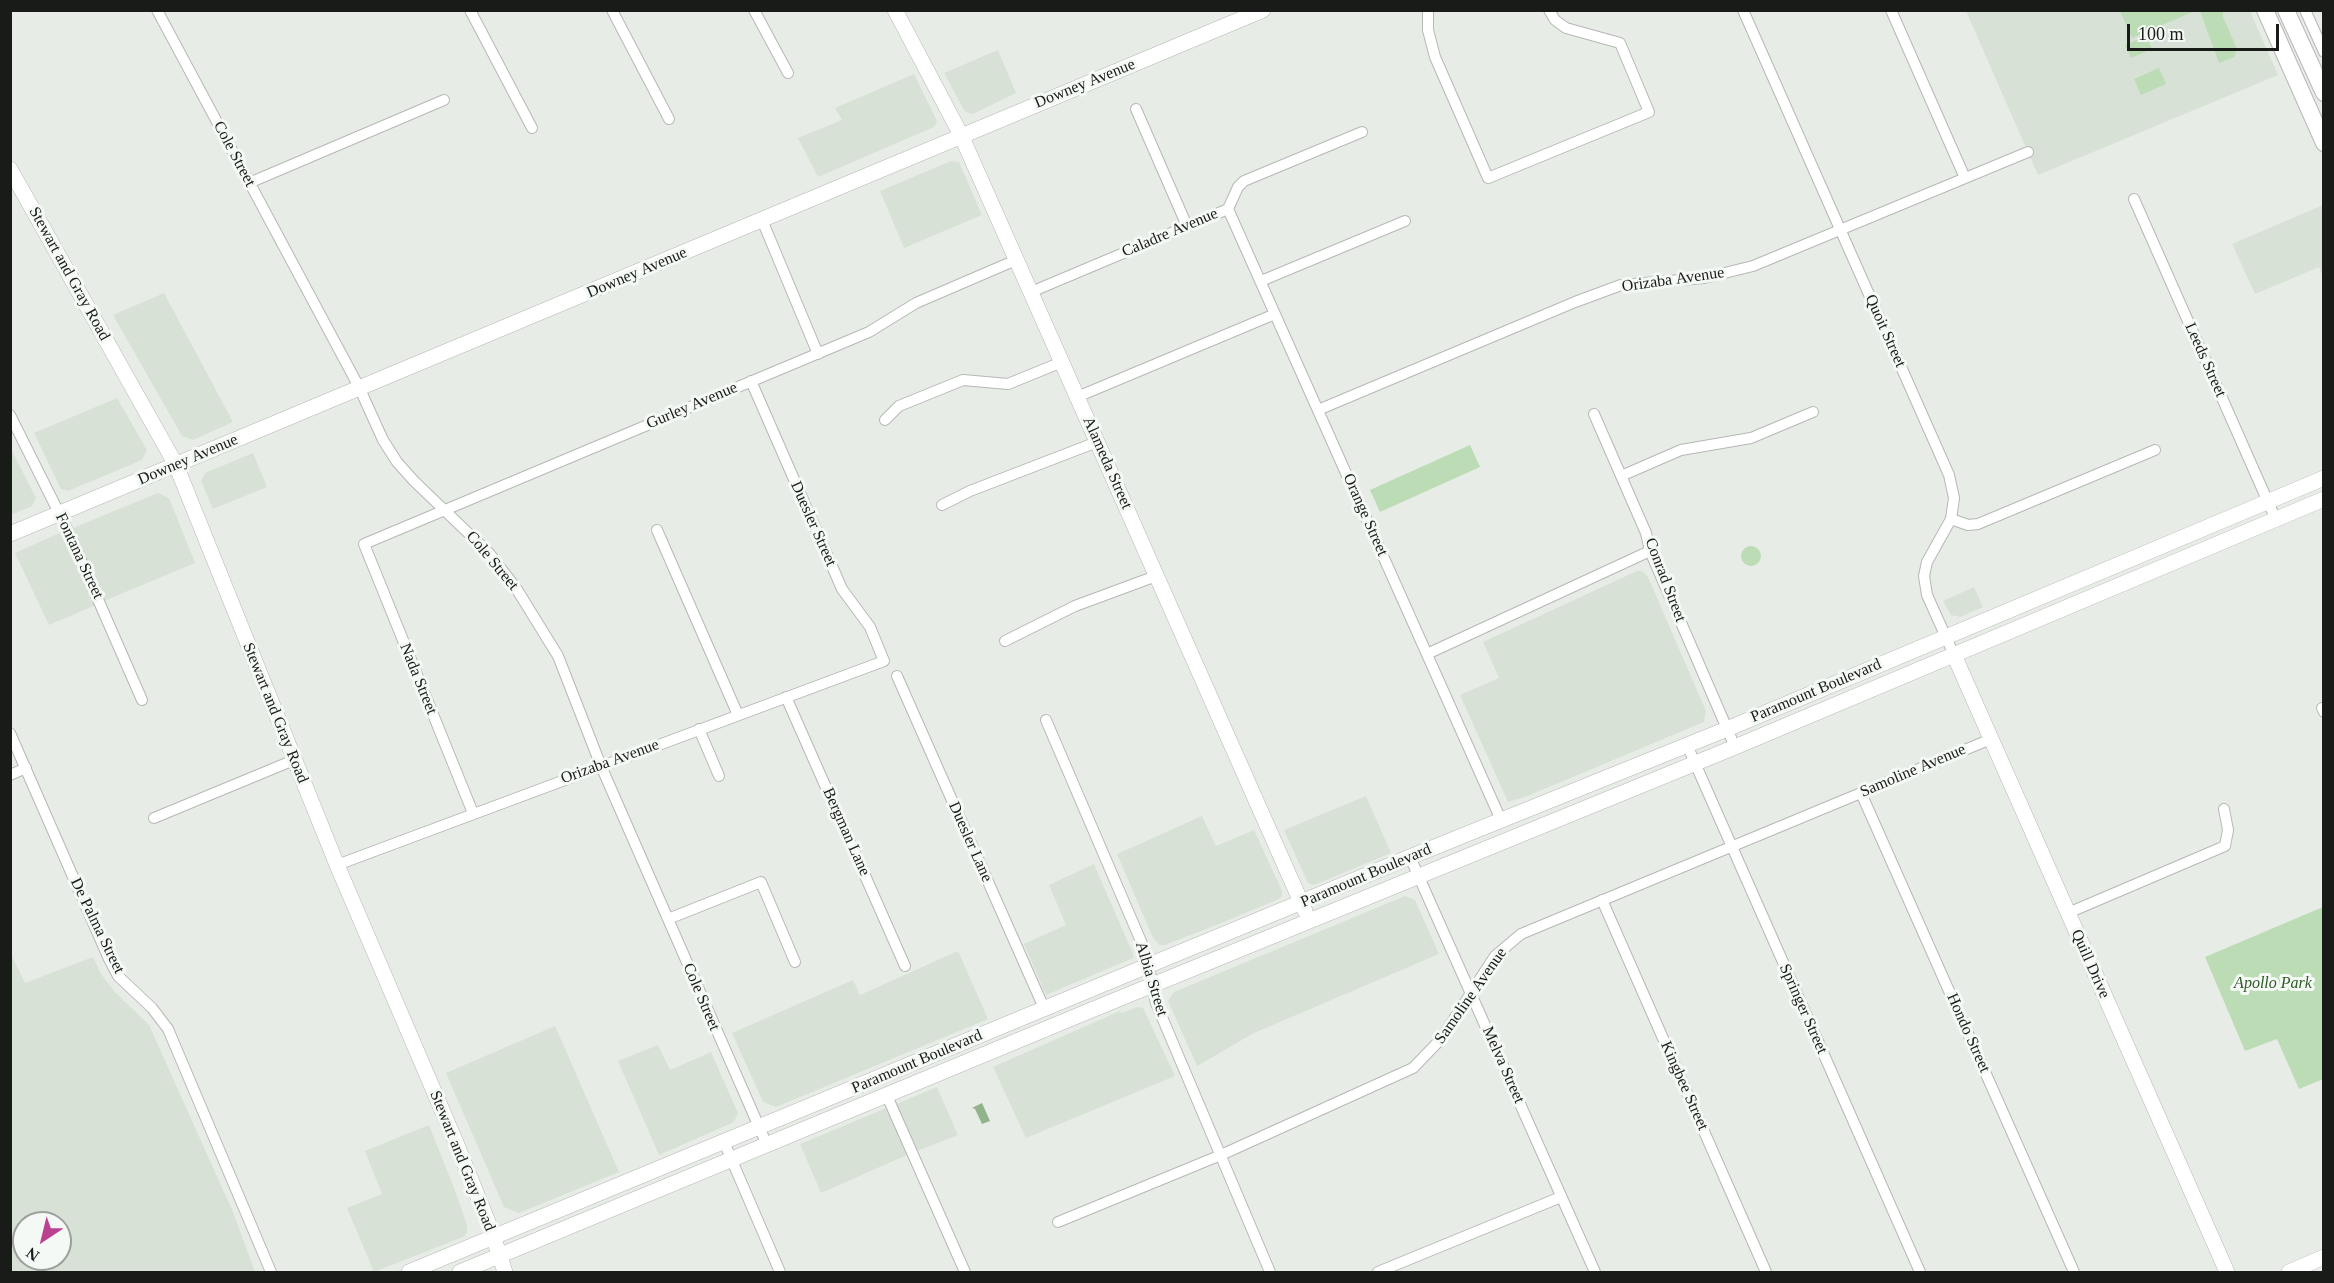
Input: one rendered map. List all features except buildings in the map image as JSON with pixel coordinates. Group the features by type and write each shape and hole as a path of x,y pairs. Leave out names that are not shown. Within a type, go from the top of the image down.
{"main road":[{"name":"Alameda Street","path":"895,10 961,135 1309,920"},
{"name":"Downey Avenue","path":"10,534 359,387 496,333 961,135 1263,10"},
{"path":"2265,10 2324,143"},
{"path":"2286,10 2324,93"},
{"name":"Stewart and Gray Road","path":"10,169 176,465 337,865 453,1135 505,1272"},
{"name":"Paramount Boulevard","path":"409,1272 1410,857 1727,729 2267,500 2324,478"},
{"name":"Paramount Boulevard","path":"460,1272 1309,920 1735,747 2324,500"},
{"name":"Quill Drive","path":"1954,655 2227,1272"},
{"path":"1480,851 1500,830 1500,820"},
{"path":"2289,1272 2324,1257"}],"street":[{"name":"Cole Street","path":"157,10 359,387 383,440 397,462 489,553 540,624 558,656 601,766 767,1145"},
{"path":"470,10 532,128"},
{"path":"612,10 669,119"},
{"path":"754,10 788,74"},
{"path":"1428,10 1428,30 1435,57 1488,178 1649,112 1620,43 1566,28 1555,20 1548,10"},
{"name":"Quoit Street","path":"1743,10 1949,475 1953,498 1951,519 1927,562 1924,576 1927,595 1954,655"},
{"path":"1891,10 1965,178"},
{"path":"2305,10 2324,52"},
{"path":"249,183 444,100"},
{"path":"1136,109 1187,226"},
{"name":"Caladre Avenue","path":"1031,292 1228,209 1238,187 1244,181 1362,132"},
{"name":"Orizaba Avenue","path":"1318,410 1506,329 1619,286 1704,278 1736,271 2028,152"},
{"name":"Leeds Street","path":"2134,199 2276,520"},
{"name":"Orange Street","path":"1228,209 1500,820"},
{"path":"762,220 818,354"},
{"path":"1261,281 1405,221"},
{"name":"Gurley Avenue","path":"364,544 880,327 916,303 1016,260"},
{"path":"1077,397 1275,314"},
{"path":"885,420 900,406 963,380 1008,384 1062,362"},
{"name":"Duesler Street","path":"751,381 842,590 870,627 884,661"},
{"path":"1622,476 1681,450 1751,438 1813,412"},
{"name":"Conrad Street","path":"1594,414 1647,533 1650,551 1735,747"},
{"name":"Fontana Street","path":"10,415 59,514 142,700"},
{"path":"942,505 970,491 1097,442"},
{"path":"1951,519 1968,525 1978,524 2155,450"},
{"path":"657,530 738,715"},
{"name":"Nada Street","path":"364,544 473,813"},
{"path":"1426,654 1650,551"},
{"path":"1005,641 1075,606 1156,576"},
{"name":"Orizaba Avenue","path":"337,865 884,661"},
{"name":"Duesler Lane","path":"897,676 1044,1008"},
{"name":"Bergman Lane","path":"786,697 905,966"},
{"name":"Albia Street","path":"1046,720 1146,953 1156,1003 1270,1272"},
{"path":"699,729 719,776"},
{"name":"De Palma Street","path":"10,733 115,970 123,981 152,1008 168,1029 271,1272"},
{"name":"Samoline Avenue","path":"1058,1222 1221,1155 1413,1068 1442,1039 1496,956 1512,940 1532,929 1990,739"},
{"name":"Springer Street","path":"1687,745 1920,1272"},
{"path":"154,818 294,760"},
{"path":"10,775 26,768"},
{"name":"Hondo Street","path":"1862,793 2074,1272"},
{"path":"2068,913 2222,848 2226,843 2228,830 2224,808"},
{"name":"Melva Street","path":"1410,857 1595,1272"},
{"path":"668,919 761,882 795,962"},
{"name":"Kingbee Street","path":"1602,900 1766,1272"},
{"path":"887,1096 965,1272"},
{"path":"724,1142 780,1272"},
{"path":"1378,1272 1561,1197"}],"shaded area":[{"path":"1966,11 2250,11 2278,75 2038,175"},
{"path":"998,50 1016,93 973,114 968,113 964,110 944,73"},
{"path":"914,74 937,121 934,127 818,177 798,138 842,120 835,108"},
{"path":"951,161 959,162 982,215 904,248 880,191"},
{"path":"2323,205 2323,277 2319,267 2255,294 2232,244"},
{"path":"164,293 233,422 193,440 182,436 113,315"},
{"path":"117,398 147,450 142,460 68,491 61,489 34,433"},
{"path":"10,447 36,498 32,506 11,515"},
{"path":"253,453 267,487 213,509 201,481 205,473"},
{"path":"158,493 169,498 195,563 104,601 73,528"},
{"path":"64,531 96,605 49,625 15,553"},
{"path":"1637,571 1642,571 1648,577 1706,711 1704,722 1508,802 1460,695 1499,678 1483,642"},
{"path":"1974,587 1983,607 1960,617 1951,615 1943,601"},
{"path":"1366,796 1391,853 1314,885 1308,883 1284,830"},
{"path":"1202,816 1216,846 1254,830 1282,891 1282,896 1224,922 1160,945 1153,938 1117,854"},
{"path":"1094,864 1133,958 1046,995 1024,944 1066,925 1049,885"},
{"path":"1405,896 1415,900 1439,954 1254,1033 1197,1066 1168,1001 1174,992"},
{"path":"958,951 988,1019 776,1107 763,1102 732,1033 853,980 860,995"},
{"path":"10,952 25,983 93,957 101,974 115,992 149,1025 233,1212 255,1272 11,1272"},
{"path":"1137,1007 1143,1008 1175,1076 1026,1138 993,1067 1120,1011 1121,1013"},
{"path":"555,1026 619,1172 519,1213 504,1207 446,1073"},
{"path":"658,1045 670,1070 711,1052 738,1113 734,1122 659,1155 618,1061"},
{"path":"937,1087 958,1135 821,1193 800,1144"},
{"path":"982,1103 990,1121 982,1124 975,1109 972,1108"},
{"path":"429,1125 454,1188 467,1225 467,1233 463,1237 374,1272 347,1208 382,1194 365,1151"}],"green space":[{"path":"2120,11 2195,11 2132,38"},
{"path":"2200,11 2223,11 2223,17 2237,49 2234,57 2219,63"},
{"path":"2146,36 2152,49 2131,58 2125,45"},
{"path":"2159,68 2166,84 2141,95 2134,79"},
{"path":"1470,445 1480,467 1380,512 1370,490"},
{"path":"1747,546 1755,546 1761,552 1761,560 1755,566 1747,566 1741,560 1741,552"},
{"name":"Apollo Park","path":"2323,907 2323,1079 2299,1089 2277,1039 2245,1051 2205,957"}]}
